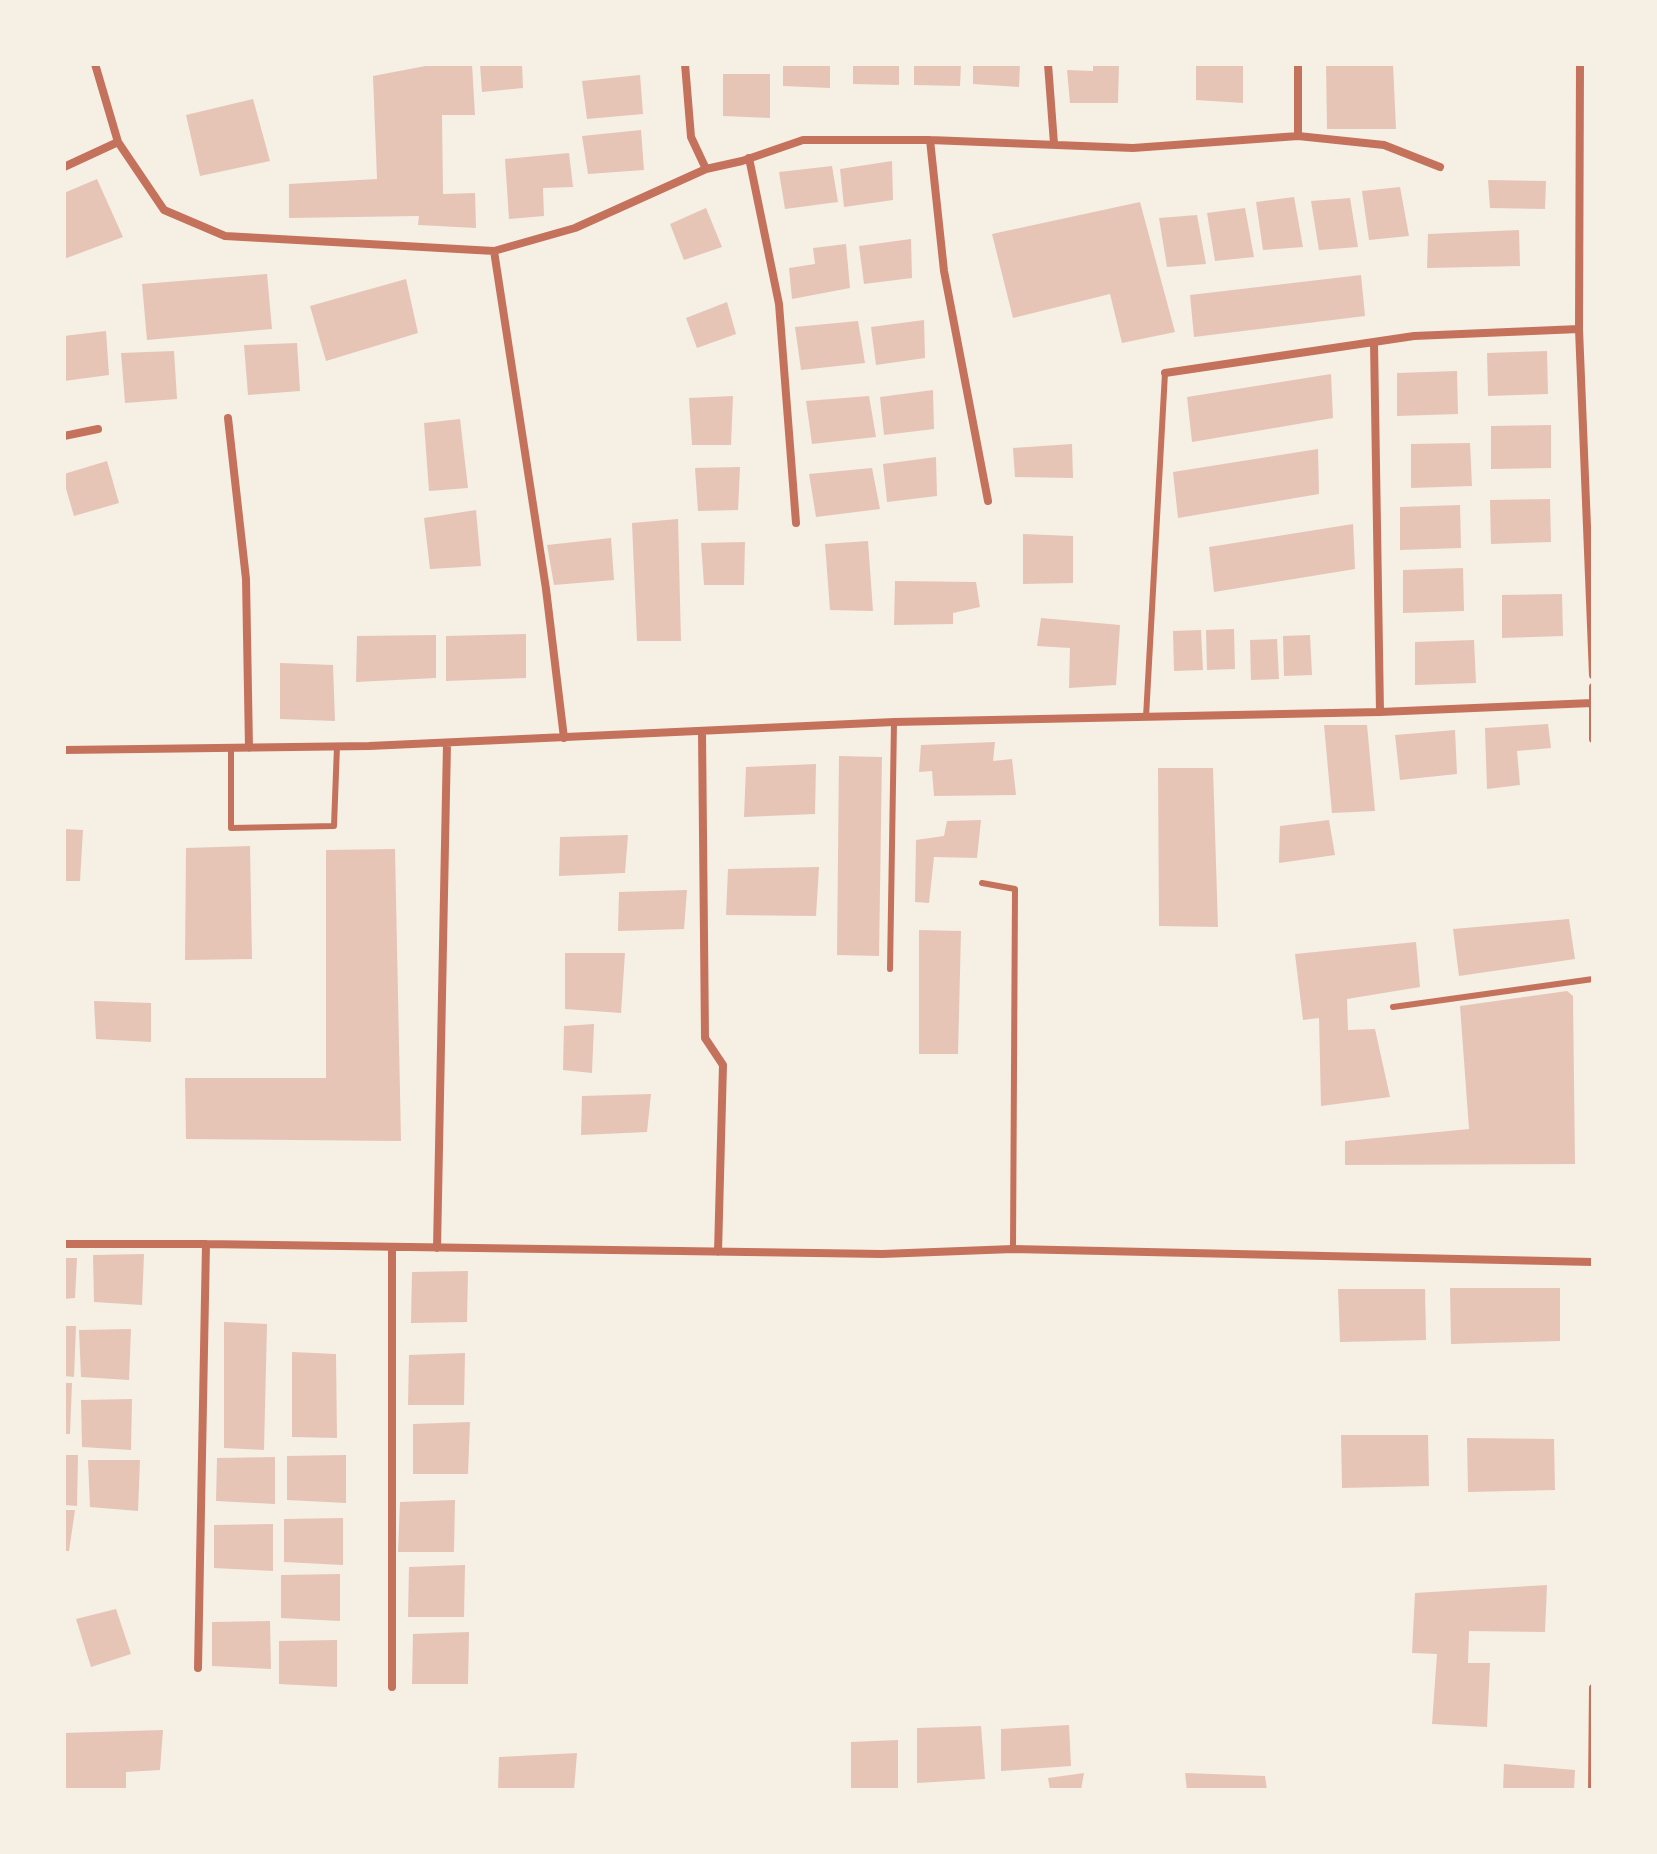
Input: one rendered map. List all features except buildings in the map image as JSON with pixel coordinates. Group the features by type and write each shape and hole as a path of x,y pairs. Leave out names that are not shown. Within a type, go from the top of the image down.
{"street":[{"path":"95,64 118,142 164,210 225,236 494,251 575,228 706,169 803,140 930,140 1133,148 1298,136 1384,145 1440,167"},
{"path":"685,64 691,137 706,169"},
{"path":"1048,64 1054,144"},
{"path":"1298,64 1298,136"},
{"path":"1580,64 1579,329 1593,675"},
{"path":"930,140 944,271 988,501"},
{"path":"64,167 118,142"},
{"path":"749,158 779,304 796,523"},
{"path":"494,251 546,589 564,738"},
{"path":"1165,373 1414,336 1579,329"},
{"path":"1374,342 1380,712"},
{"path":"228,418 246,579 249,748"},
{"path":"64,436 98,429"},
{"path":"1593,687 1593,739"},
{"path":"64,750 447,743 894,722 1380,712 1592,703"},
{"path":"702,732 705,1038 723,1065 718,1252"},
{"path":"437,1248 447,743"},
{"path":"64,1244 882,1254 1013,1249 1593,1262"},
{"path":"198,1668 206,1244"},
{"path":"392,1247 392,1687"},
{"path":"1592,1790 1593,1688"}],"lane":[{"path":"1146,717 1165,373"},
{"path":"890,969 894,722"},
{"path":"231,748 231,828 334,826 337,746"},
{"path":"982,883 1015,889 1013,1249"},
{"path":"1393,1007 1593,979"}]}
